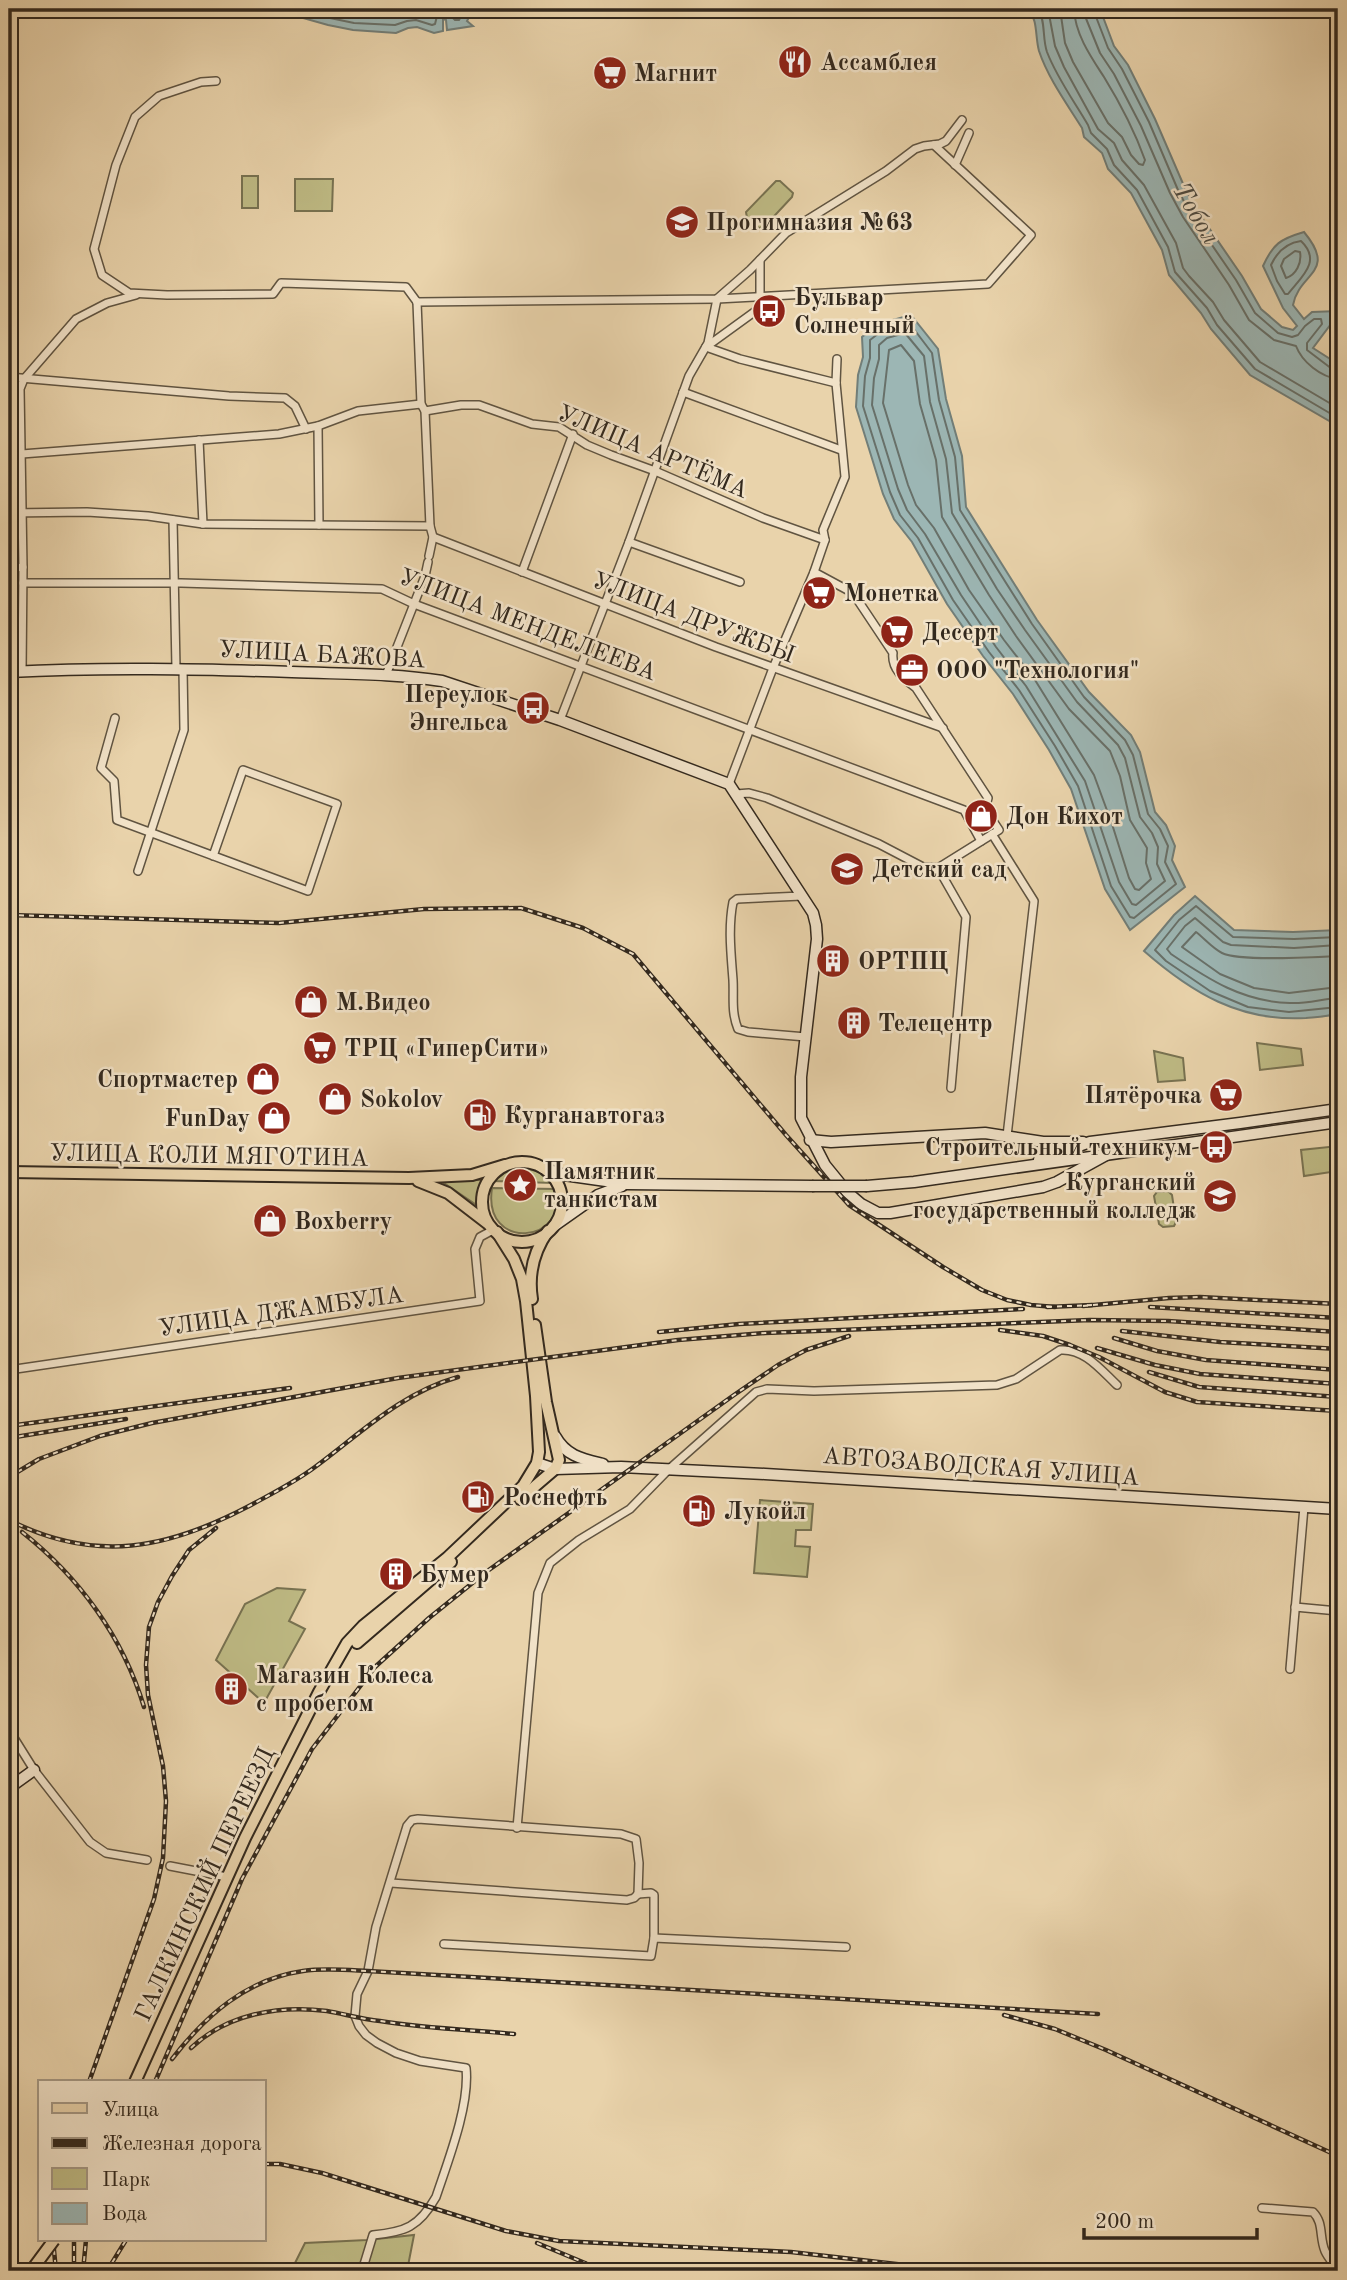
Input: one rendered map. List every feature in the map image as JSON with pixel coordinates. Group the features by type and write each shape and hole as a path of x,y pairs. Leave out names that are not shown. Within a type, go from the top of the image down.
{"main road":[{"name":"УЛИЦА БАЖОВА","path":"9,672 180,669 386,675 442,681 560,720 729,784"},
{"path":"729,784 813,913 817,939 799,1104 801,1118 810,1140 825,1166 847,1192 868,1209 883,1214 1050,1185 1106,1155"},
{"path":"1020,1139 1090,1142 1338,1109"},
{"path":"621,1467 560,1469 537,1463 539,1452 536,1396 522,1279 514,1259 484,1214 482,1195 490,1177 505,1165 526,1162 564,1175 627,1184 867,1186 914,1182 1338,1122"},
{"path":"810,1140 831,1142 974,1133 1007,1136 1031,1142 1036,1148 1036,1155 1026,1166"},
{"path":"1135,1136 1138,1150"},
{"path":"1026,1166 1090,1142"},
{"name":"УЛИЦА КОЛИ МЯГОТИНА","path":"9,1172 409,1178 472,1175 505,1165"},
{"path":"543,1168 554,1179 560,1193 561,1208 541,1241 534,1260 530,1287 545,1392 560,1469"},
{"name":"УЛИЦА КОЛИ МЯГОТИНА","path":"409,1178 440,1188 493,1229"},
{"path":"493,1229 511,1240 527,1241 551,1228 598,1195 627,1184"},
{"path":"552,1431 567,1452 583,1459 621,1467"},
{"name":"ГАЛКИНСКИЙ ПЕРЕЕЗД","path":"136,2080 227,1877 301,1725 347,1643 363,1626 447,1558 486,1522 523,1486 537,1463"},
{"name":"АВТОЗАВОДСКАЯ УЛИЦА","path":"621,1467 1338,1509"},
{"name":"ГАЛКИНСКИЙ ПЕРЕЕЗД","path":"333,1668 362,1637 438,1574 542,1478 560,1469"},
{"path":"9,1788 34,1770"},
{"path":"31,2271 53,2242"}],"street":[{"path":"216,81 201,82 159,96 135,117 116,165 94,248 102,275 129,293 272,294 281,283 406,288 417,302 430,526 433,537 425,576 386,675"},
{"path":"560,720 629,542 683,392 694,364 710,337 717,299 786,233 886,171 915,149 946,141 962,120"},
{"path":"955,165 969,133"},
{"path":"417,302 717,299 988,284 1031,235 934,145"},
{"path":"706,347 754,314 759,307 760,260"},
{"path":"22,671 20,388 24,379 76,320 107,303 143,294"},
{"path":"706,347 740,359 836,383"},
{"path":"729,784 773,668 814,572 825,540 823,530 845,477 836,383 837,359"},
{"path":"9,377 229,397 285,398 295,406 306,429"},
{"path":"683,392 841,450"},
{"name":"УЛИЦА АРТЁМА","path":"9,455 279,434 318,426 358,411 479,405 532,424 559,427 587,445 763,518 825,540"},
{"path":"318,426 319,525"},
{"path":"522,572 573,434"},
{"path":"199,440 204,524"},
{"path":"9,513 87,512 204,524 430,526"},
{"path":"138,871 184,730 174,583 174,520"},
{"name":"УЛИЦА ДРУЖБЫ","path":"433,537 773,668 943,728"},
{"path":"629,542 740,582"},
{"path":"9,569 23,567"},
{"path":"814,572 853,593 892,653 892,662 902,677 916,688 988,798 985,809 995,832 1034,901 1007,1136"},
{"name":"УЛИЦА МЕНДЕЛЕЕВА","path":"23,583 174,583 382,589 414,604 964,810 981,841"},
{"path":"115,718 101,768 114,781 117,820 213,856 308,891 337,804 243,770 213,856"},
{"path":"736,794 749,793 767,798 879,844 923,867 938,868 995,832"},
{"path":"938,868 966,917 951,1088"},
{"path":"802,896 737,899 733,902 729,942 733,1016 738,1029 806,1037"},
{"name":"УЛИЦА ДЖАМБУЛА","path":"9,1370 480,1301 475,1249 480,1237 493,1229"},
{"path":"517,1828 538,1592 550,1563 579,1540 630,1509 668,1470 760,1391 997,1385 1016,1379 1060,1350 1067,1350 1090,1360 1117,1385"},
{"path":"1290,1669 1304,1507"},
{"path":"1295,1607 1338,1611"},
{"path":"9,1730 34,1770 98,1849 106,1853 147,1860"},
{"path":"362,2271 373,2235 397,2232 418,2221 436,2197 468,2083 466,2068 420,2061 377,2043 359,2026 355,2016 357,1994 368,1971 376,1927 407,1826 418,1819 621,1835 636,1839 639,1863 638,1894"},
{"path":"170,1866 227,1877"},
{"path":"391,1883 627,1900 638,1894 654,1895 654,1938 651,1956 444,1944"},
{"path":"654,1938 846,1947"},
{"path":"1262,2208 1313,2212 1320,2222 1325,2252 1338,2270"}],"green space":[{"path":"242,176 258,176 258,208 242,208"},
{"path":"295,179 333,179 332,211 295,211"},
{"path":"776,181 780,181 793,193 792,197 764,227 759,228 747,218 746,212"},
{"path":"1257,1043 1301,1049 1303,1065 1260,1070"},
{"path":"1154,1051 1183,1058 1185,1080 1158,1082"},
{"path":"1338,1146 1338,1171 1304,1176 1301,1150"},
{"path":"521,1167 540,1172 551,1183 493,1181 507,1170"},
{"path":"438,1179 482,1181 478,1190 478,1206"},
{"path":"492,1188 556,1189 557,1207 551,1221 539,1230 526,1233 512,1231 500,1223 492,1209"},
{"path":"1168,1191 1172,1195 1176,1222 1174,1226 1163,1227 1159,1224 1154,1196 1157,1192"},
{"path":"760,1500 813,1504 811,1530 796,1530 795,1546 810,1547 807,1577 754,1573"},
{"path":"277,1588 305,1590 289,1621 305,1629 264,1703 216,1660 245,1604"},
{"path":"414,2235 407,2271 291,2271 305,2243"}],"water":[{"path":"282,9 477,9 467,21 473,26 447,30 446,20 443,19 443,31 434,33 417,27 396,33 328,25 285,13"},
{"name":"Тобол","path":"1029,9 1100,9 1114,46 1128,65 1196,209 1261,309 1282,327 1293,330 1297,326 1283,308 1263,266 1278,243 1304,232 1314,246 1317,264 1302,285 1293,305 1304,319 1312,312 1338,311 1338,323 1331,324 1313,348 1338,364 1338,426 1250,375 1169,275 1162,250 1131,193 1108,169 1102,153 1084,137 1082,128 1047,71 1039,51 1035,24"},
{"path":"911,315 938,349 946,399 962,456 966,507 1037,620 1089,692 1131,735 1140,752 1155,812 1166,825 1175,846 1172,860 1185,887 1130,930 1105,889 1071,789 1049,750 1013,694 947,604 912,542 894,519 883,494 856,407 858,375 863,357 862,337 879,324"},
{"path":"1195,896 1234,930 1338,930 1338,1013 1318,1017 1282,1018 1238,1010 1199,992 1162,966 1144,951 1174,915"}],"railway":[{"path":"9,915 279,923 424,909 521,908 583,928 633,954 849,1205 982,1290 1007,1300 1055,1307"},
{"path":"1083,1306 1200,1297 1338,1304"},
{"path":"1047,1307 1092,1305"},
{"path":"1150,1307 1338,1318"},
{"path":"659,1332 739,1324 1023,1309"},
{"path":"9,1477 39,1459 100,1436 152,1423 398,1378 678,1340 765,1333 1090,1320 1168,1321 1338,1332"},
{"path":"1000,1330 1043,1336 1070,1345 1099,1357 1165,1392 1197,1402 1338,1411"},
{"path":"1122,1331 1220,1342 1338,1349"},
{"path":"156,2080 242,1879 312,1749 375,1667 429,1618 486,1572 734,1395 778,1365 806,1350 849,1336"},
{"path":"1114,1338 1157,1351 1206,1360 1338,1370"},
{"path":"1097,1348 1155,1365 1200,1374 1338,1384"},
{"path":"1149,1372 1199,1387 1338,1397"},
{"path":"9,1520 41,1534 102,1546 132,1546 190,1532 251,1505 300,1478 400,1404 437,1384 458,1377"},
{"path":"9,1426 290,1388"},
{"path":"9,1438 126,1419"},
{"path":"90,2080 154,1899 163,1858 166,1801 163,1766 148,1695 146,1665 149,1627 158,1602 189,1550 216,1528"},
{"path":"22,1532 62,1568 96,1610 124,1656 144,1707"},
{"path":"172,2059 214,2014 246,1991 283,1975 336,1969 1098,2014"},
{"path":"191,2048 205,2036 237,2020 254,2014 290,2009 327,2011 430,2027 514,2034"},
{"path":"1004,2015 1055,2029 1106,2050 1338,2156"},
{"path":"266,2164 280,2164 322,2173 506,2231 559,2241 791,2252 905,2265 924,2271"},
{"path":"53,2242 56,2271"},
{"path":"74,2242 74,2271"},
{"path":"83,2271 86,2242"},
{"path":"107,2271 125,2242"},
{"path":"537,2243 598,2271"}],"place":[{"name":"Ассамблея","path":"795,62"},
{"name":"Магнит","path":"610,73"},
{"name":"Прогимназия №63","path":"682,222"},
{"name":"Бульвар Солнечный","path":"769,311"},
{"name":"Монетка","path":"819,593"},
{"name":"Десерт","path":"897,632"},
{"name":"ООО \"Технология\"","path":"912,670"},
{"name":"Переулок Энгельса","path":"533,708"},
{"name":"Дон Кихот","path":"981,816"},
{"name":"Детский сад","path":"847,869"},
{"name":"ОРТПЦ","path":"833,961"},
{"name":"М.Видео","path":"311,1002"},
{"name":"Телецентр","path":"854,1023"},
{"name":"ТРЦ «ГиперСити»","path":"320,1048"},
{"name":"Спортмастер","path":"263,1079"},
{"name":"Пятёрочка","path":"1226,1095"},
{"name":"Sokolov","path":"335,1099"},
{"name":"Курганавтогаз","path":"480,1115"},
{"name":"FunDay","path":"274,1118"},
{"name":"Строительный техникум","path":"1216,1147"},
{"name":"Памятник танкистам","path":"520,1185"},
{"name":"Курганский государственный колледж","path":"1220,1196"},
{"name":"Boxberry","path":"270,1221"},
{"name":"Роснефть","path":"478,1497"},
{"name":"Лукойл","path":"699,1511"},
{"name":"Бумер","path":"396,1574"},
{"name":"Магазин Колеса с пробегом","path":"231,1689"}]}
